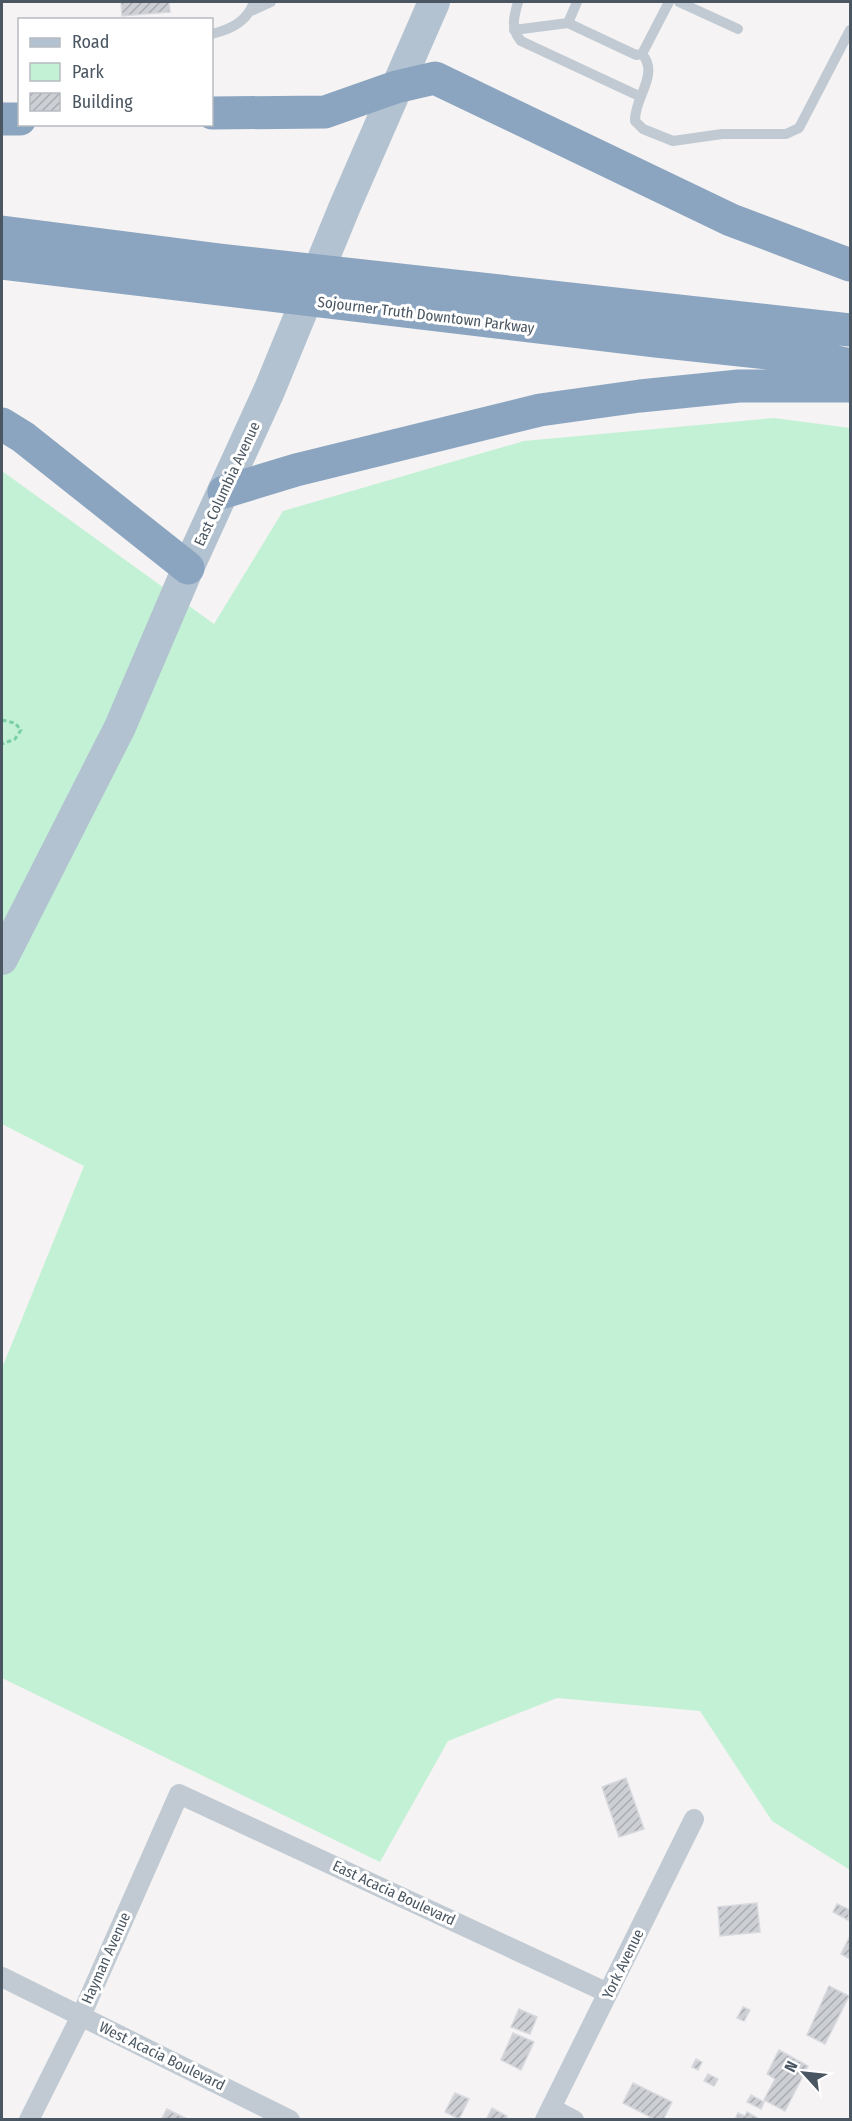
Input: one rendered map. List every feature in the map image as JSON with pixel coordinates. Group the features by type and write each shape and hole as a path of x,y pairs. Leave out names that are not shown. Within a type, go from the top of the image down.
{"highway":[{"path":"213,113 325,112 396,87 435,78 731,220 850,264"},
{"path":"2,119 18,119"},
{"name":"Sojourner Truth Downtown Parkway","path":"2,232 220,260 850,330"},
{"name":"Sojourner Truth Downtown Parkway","path":"2,263 562,331 824,359 850,365"},
{"path":"224,492 296,470 540,410 640,396 739,386 850,386"},
{"path":"2,423 23,437 188,568"}],"main road":[{"name":"East Columbia Avenue","path":"2,959 120,727 188,568 269,391 345,206 434,2"}],"street":[{"name":"East Acacia Boulevard","path":"179,1794 608,1993"},
{"name":"Hayman Avenue","path":"28,2120 81,2016 179,1794"},
{"name":"York Avenue","path":"548,2114 694,1819"},
{"name":"West Acacia Boulevard","path":"2,1977 290,2120"},
{"path":"548,2114 574,2120"}],"lane":[{"path":"213,34 232,27 252,6 271,2"},
{"path":"518,2 513,20 514,30 521,41 639,96"},
{"path":"568,23 577,2"},
{"path":"642,54 669,2"},
{"path":"679,2 738,29"},
{"path":"514,30 568,23 628,53 642,54 650,65 650,73 634,108 635,120 643,129 673,141 722,134 794,132 814,104 850,30"}],"path":[{"path":"2,720 15,723 21,730 20,734 10,743 2,744"}],"green space":[{"path":"774,418 850,428 850,1870 772,1821 700,1711 557,1698 448,1741 380,1862 2,1678 2,1368 84,1166 2,1124 2,471 214,624 283,511 524,441"}],"building":[{"path":"121,2 169,2 170,12 122,16"},
{"path":"626,1778 644,1829 619,1837 602,1787"},
{"path":"757,1903 760,1932 720,1936 718,1907"},
{"path":"837,1904 850,1910 848,1920 833,1912"},
{"path":"850,1936 850,1959 841,1954"},
{"path":"829,1986 849,1996 825,2044 807,2035"},
{"path":"743,2007 750,2010 744,2021 737,2018"},
{"path":"519,2009 537,2017 530,2034 511,2027"},
{"path":"513,2033 534,2042 521,2070 501,2060"},
{"path":"779,2050 808,2066 785,2111 764,2100 775,2079 767,2074"},
{"path":"696,2059 702,2062 698,2070 692,2067"},
{"path":"708,2074 718,2079 714,2086 704,2081"},
{"path":"633,2083 672,2102 663,2120 656,2120 623,2103"},
{"path":"455,2093 469,2099 459,2119 445,2112"},
{"path":"751,2095 764,2102 761,2109 747,2102"},
{"path":"492,2108 507,2116 505,2120 486,2120"},
{"path":"167,2109 189,2120 161,2120"},
{"path":"747,2112 761,2120 735,2120 738,2113 745,2116"}]}
